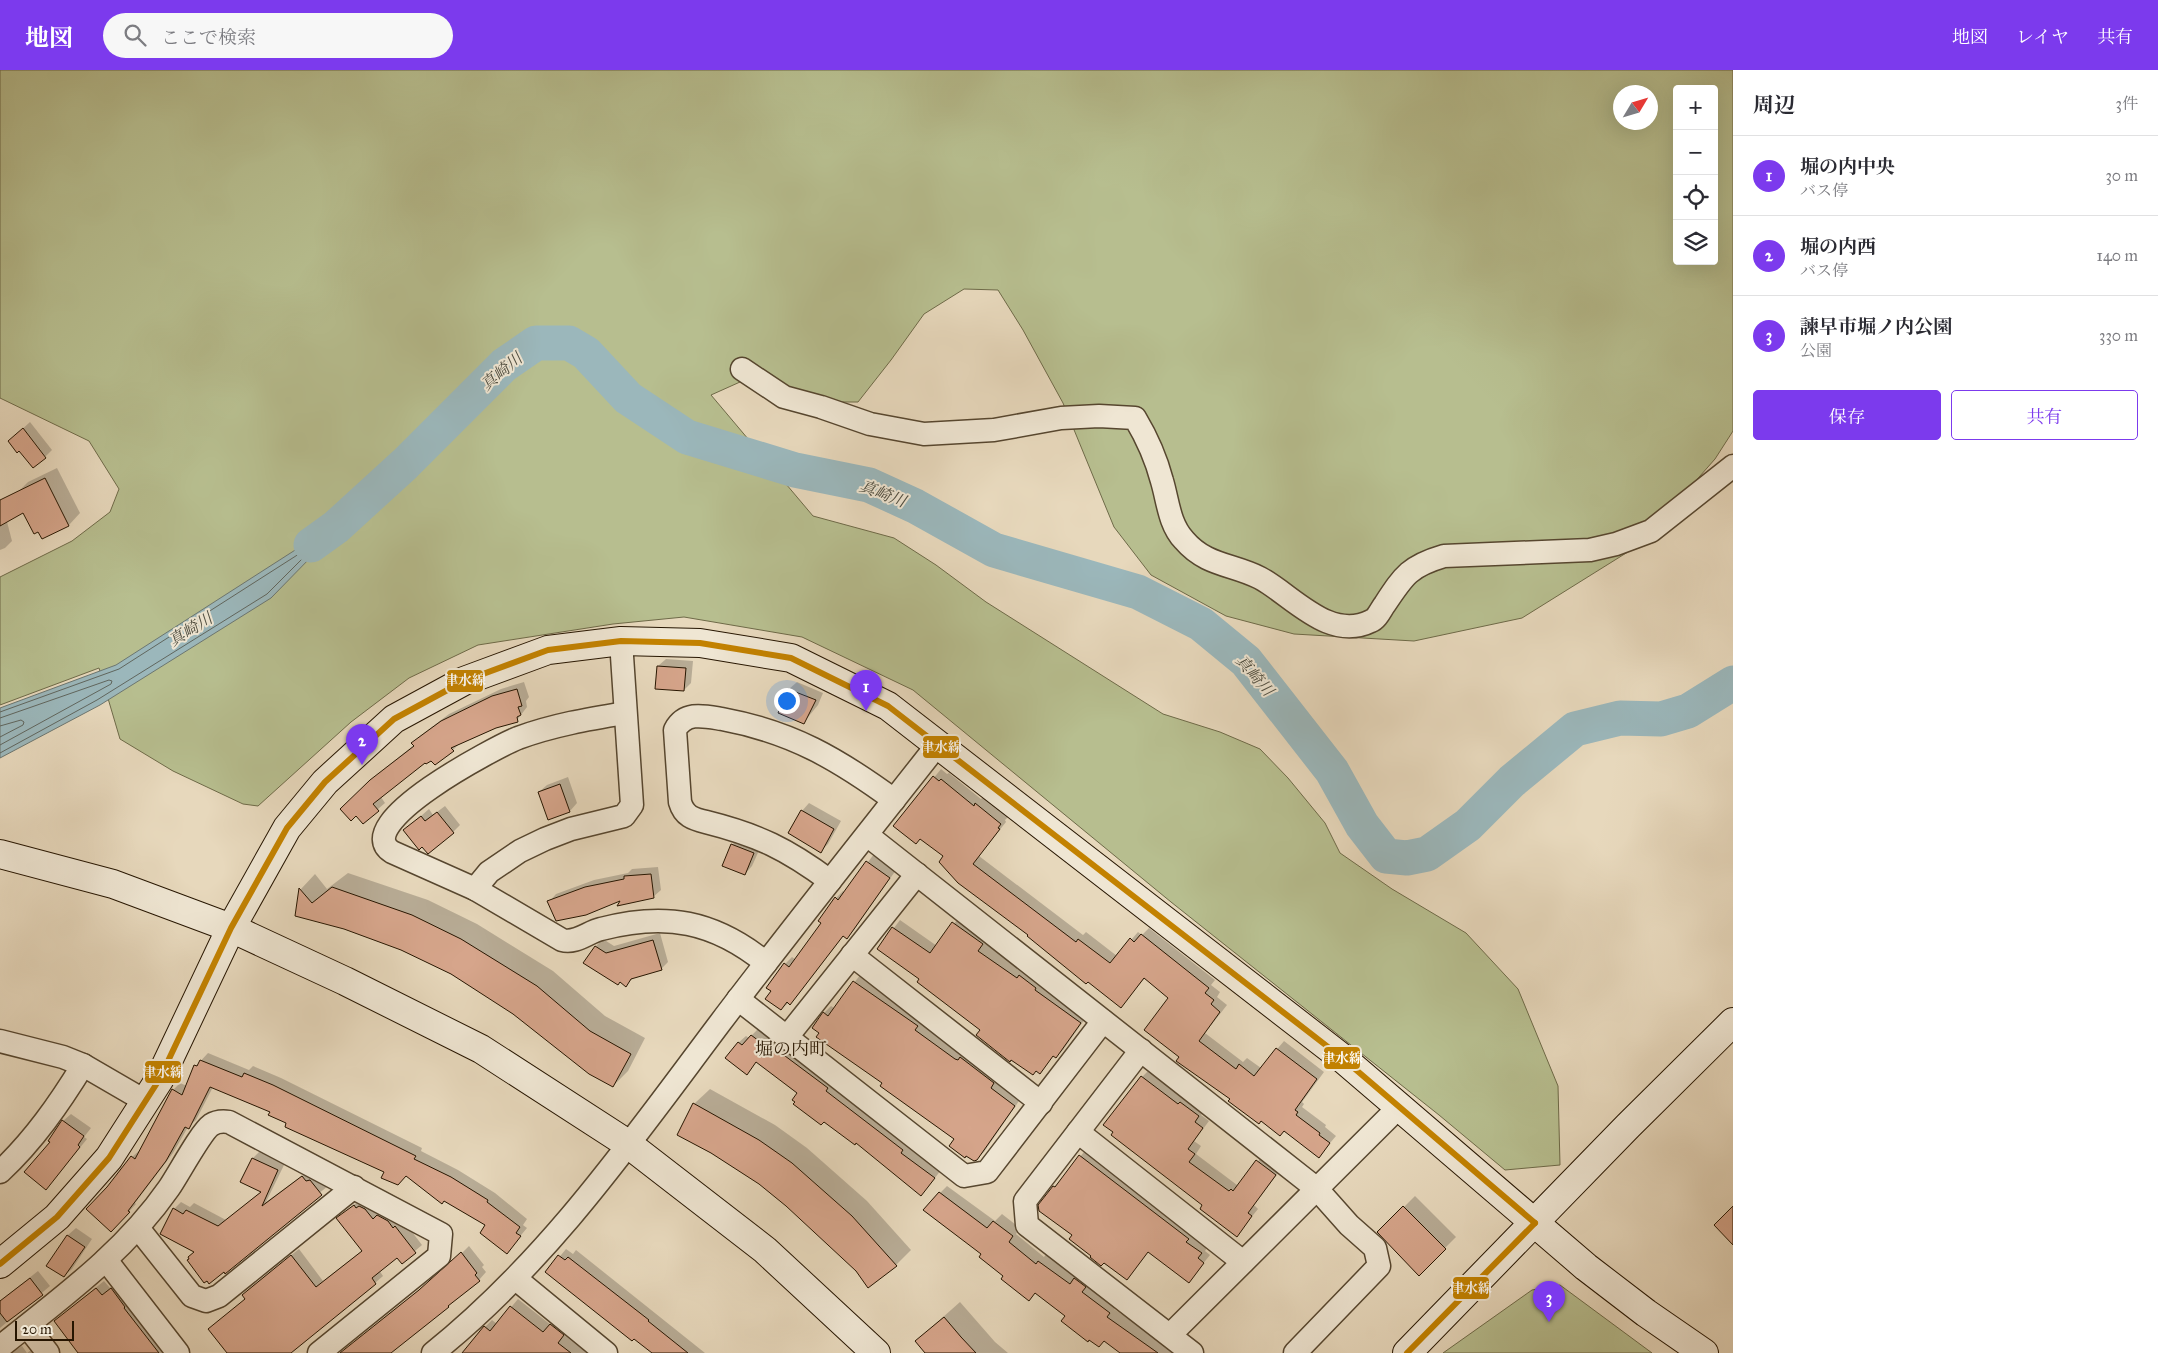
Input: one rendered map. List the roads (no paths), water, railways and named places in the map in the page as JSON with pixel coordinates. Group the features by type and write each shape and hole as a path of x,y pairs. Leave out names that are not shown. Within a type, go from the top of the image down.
{"street":[{"path":"742,369 784,397 821,407 870,424 924,434 994,430 1061,418 1099,416 1135,418 1149,441 1162,479 1172,521 1183,540 1201,557 1260,578 1308,613 1338,624 1353,627 1373,621 1403,576 1425,562 1444,556 1590,550 1616,544 1651,531 1733,466"},
{"path":"475,888 489,872 505,860 545,839 571,829 617,818 629,811 632,806 621,641"},
{"path":"0,1264 57,1218 109,1158 158,1080 232,928 287,828 326,782 394,719 464,681 548,650 621,641 700,643 791,658 888,706 1325,1044 1609,1284 1704,1353"},
{"path":"626,713 553,727 518,738 452,772 400,812 385,830 383,843 386,849 475,888 562,940 573,940 597,930 640,921 678,922 720,932 735,940 766,964"},
{"path":"830,881 786,851 763,839 696,820 686,813 680,802 675,730 678,723 690,716 711,717 749,724 785,736 851,769 894,800"},
{"path":"436,1352 516,1279 552,1239 628,1144 738,999 938,744"},
{"path":"867,834 1317,1189 1349,1225 1375,1248 1379,1266 1295,1353"},
{"path":"0,854 113,884 232,928 481,1048 628,1144 765,1250 876,1353"},
{"path":"787,1037 917,874"},
{"path":"852,955 1040,1103"},
{"path":"738,999 964,1176 987,1172 1104,1021"},
{"path":"1407,1353 1628,1126 1733,1022"},
{"path":"0,1041 63,1057 83,1065 145,1101"},
{"path":"1141,1050 1025,1200 1027,1225 1192,1353"},
{"path":"5,1161 49,1116 83,1065"},
{"path":"1170,1335 1400,1106"},
{"path":"0,1347 80,1284 138,1228 168,1189 206,1129 221,1121 229,1122 442,1234 439,1256 319,1353"},
{"path":"1078,1132 1243,1262"},
{"path":"138,1228 192,1296 206,1301 219,1296 354,1187"},
{"path":"106,1260 178,1353"},
{"path":"516,1279 606,1353"},
{"path":"27,1326 48,1353"}],"water":[{"path":"356,511 271,598 100,705 0,758 0,708 116,665"}],"waterway":[{"name":"真崎川","path":"311,545 336,527 405,464 504,365 536,343 569,343 586,353 628,398 687,437 795,470 869,485 915,506 994,550 1138,592 1201,624 1246,661 1332,771 1362,825 1386,856 1407,858 1427,854 1468,825 1512,781 1575,729 1620,718 1661,719 1688,711 1733,683"}],"place":[{"name":"堀の内中央","path":"866,711"},
{"name":"堀の内西","path":"362,765"},
{"name":"諫早市堀ノ内公園","path":"1549,1322"}],"district":[{"name":"堀の内町","path":"791,1049"}]}
